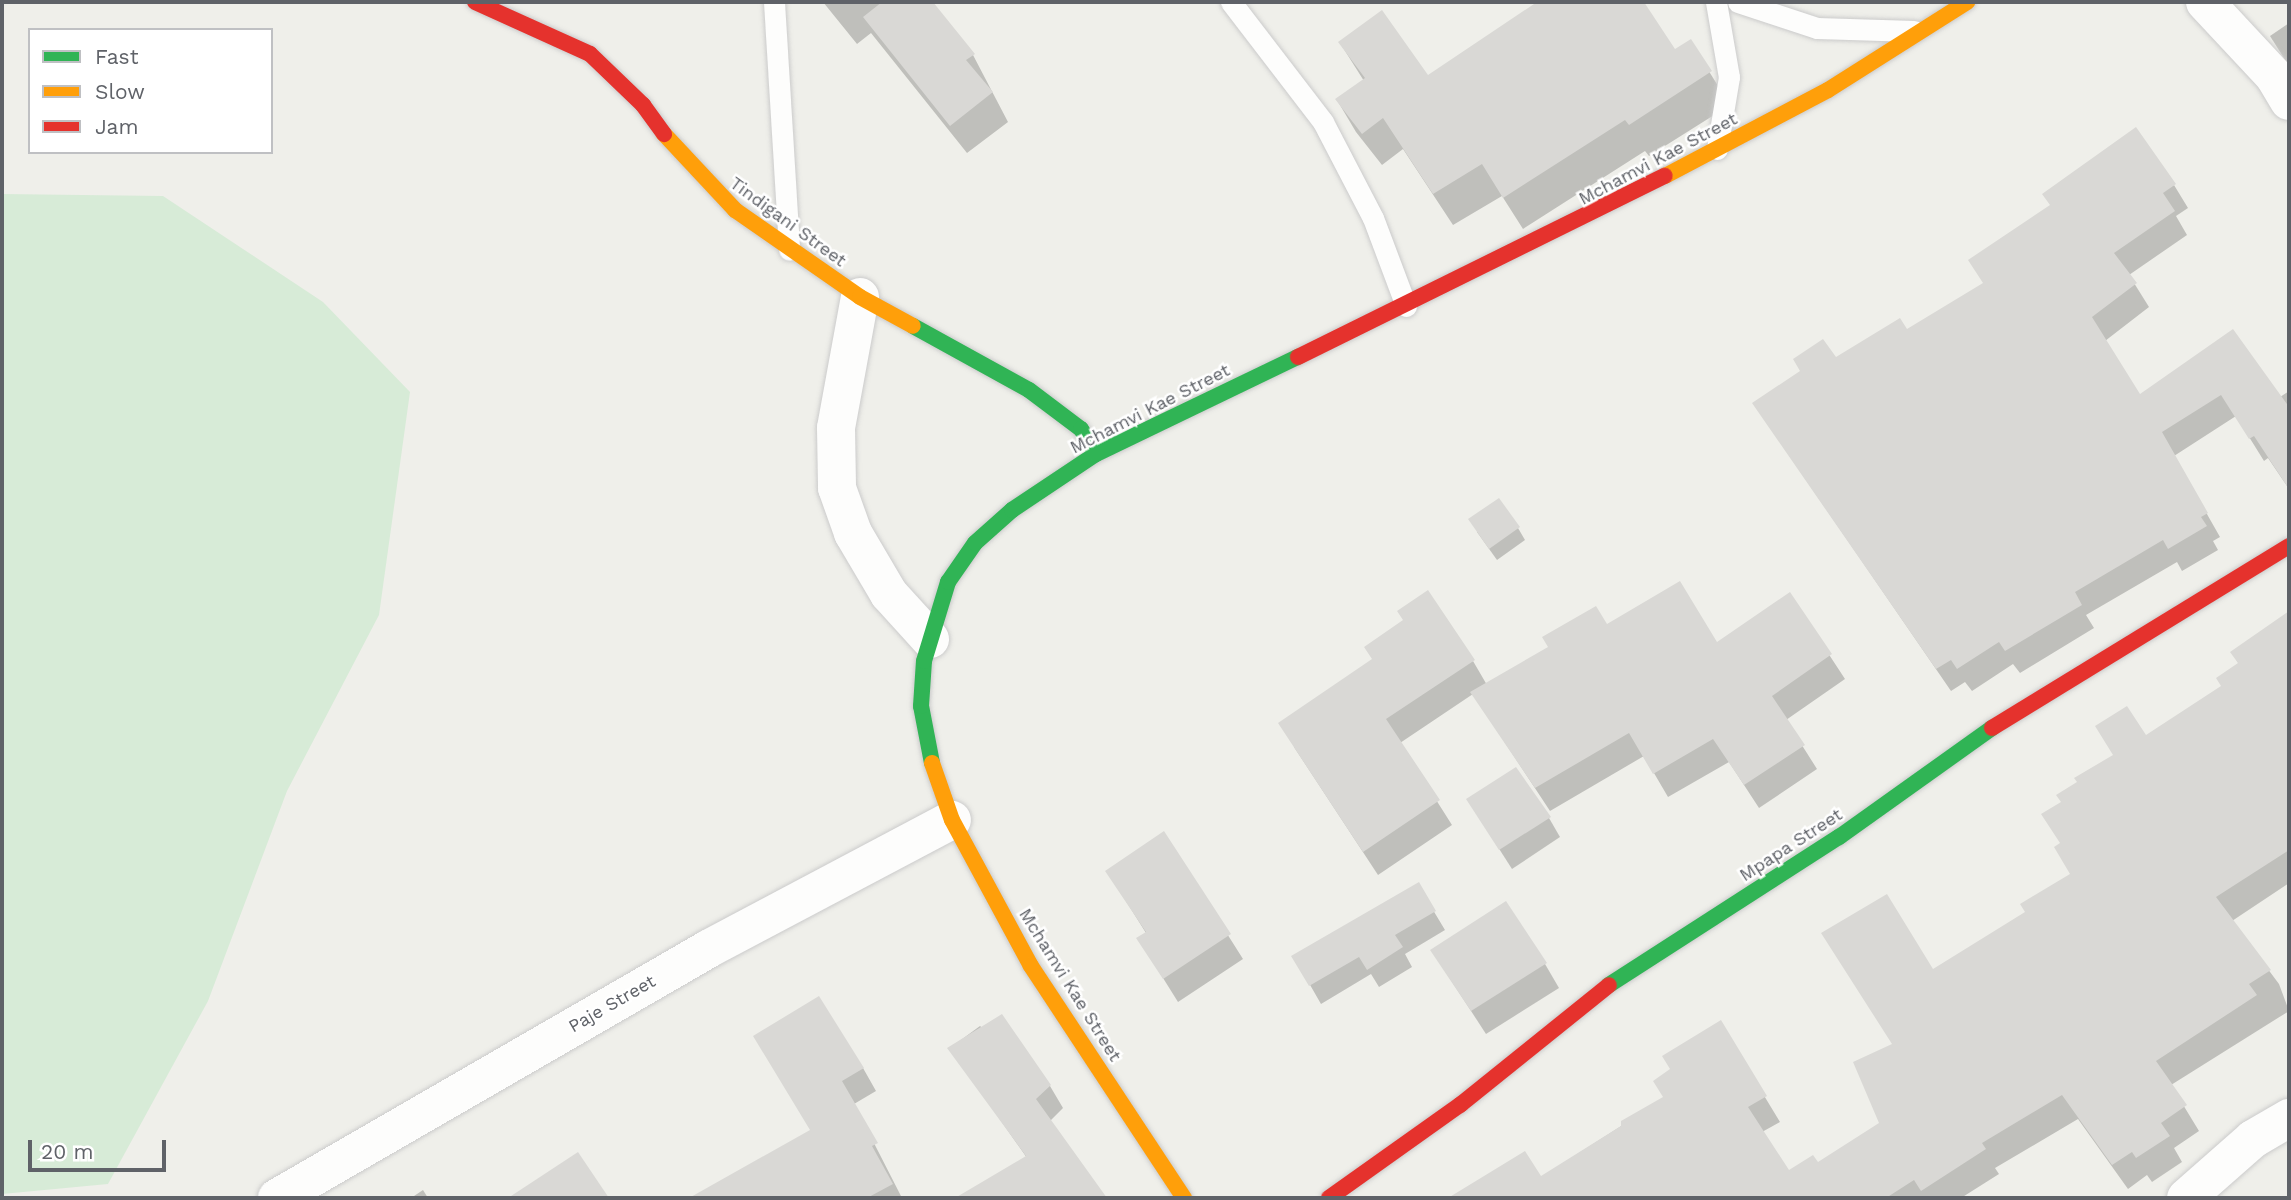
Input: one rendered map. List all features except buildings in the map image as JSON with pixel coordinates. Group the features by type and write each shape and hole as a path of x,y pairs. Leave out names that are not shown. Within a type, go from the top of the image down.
{"street":[{"name":"Tindigani Street","path":"475,2 590,54 643,105 712,190 789,250 860,297 1029,390 1081,429 1096,454"},
{"name":"Mchamvi Kae Street","path":"1184,1198 1031,965 952,820 930,757 921,706 930,639 948,582 975,543 1012,510 1096,454 1406,306 1717,149 1828,90 1967,2"},
{"path":"2205,2 2267,67 2289,101"},
{"path":"860,297 836,428 837,488 853,533 889,594 930,639"},
{"name":"Mpapa Street","path":"1329,1198 1460,1105 1604,988 1839,837 2013,713 2289,546"},
{"name":"Paje Street","path":"277,1198 720,942 952,820"},
{"path":"2186,1198 2253,1139 2289,1118"}],"lane":[{"path":"774,2 789,250"},
{"path":"1231,2 1323,122 1373,218 1406,306"},
{"path":"1716,2 1728,77 1717,149"},
{"path":"1738,2 1817,28 1921,31"}],"green space":[{"path":"2,194 163,196 323,302 410,392 379,615 287,791 208,1001 108,1184 2,1194"}],"traffic: fast":[{"path":"913,326 1029,390 1081,429 1096,454"},
{"path":"932,763 921,706 924,661 948,582 975,543 1012,510 1096,454 1298,357"},
{"path":"1609,985 1839,837 1992,728"}],"traffic: slow":[{"path":"1665,176 1828,90 1967,2"},
{"path":"664,134 735,210 860,297 913,326"},
{"path":"932,763 952,820 1031,966 1184,1198"}],"traffic: jam":[{"path":"475,2 590,54 643,105 664,134"},
{"path":"1298,357 1665,176"},
{"path":"1992,728 2289,546"},
{"path":"1329,1198 1460,1105 1609,985"}]}
